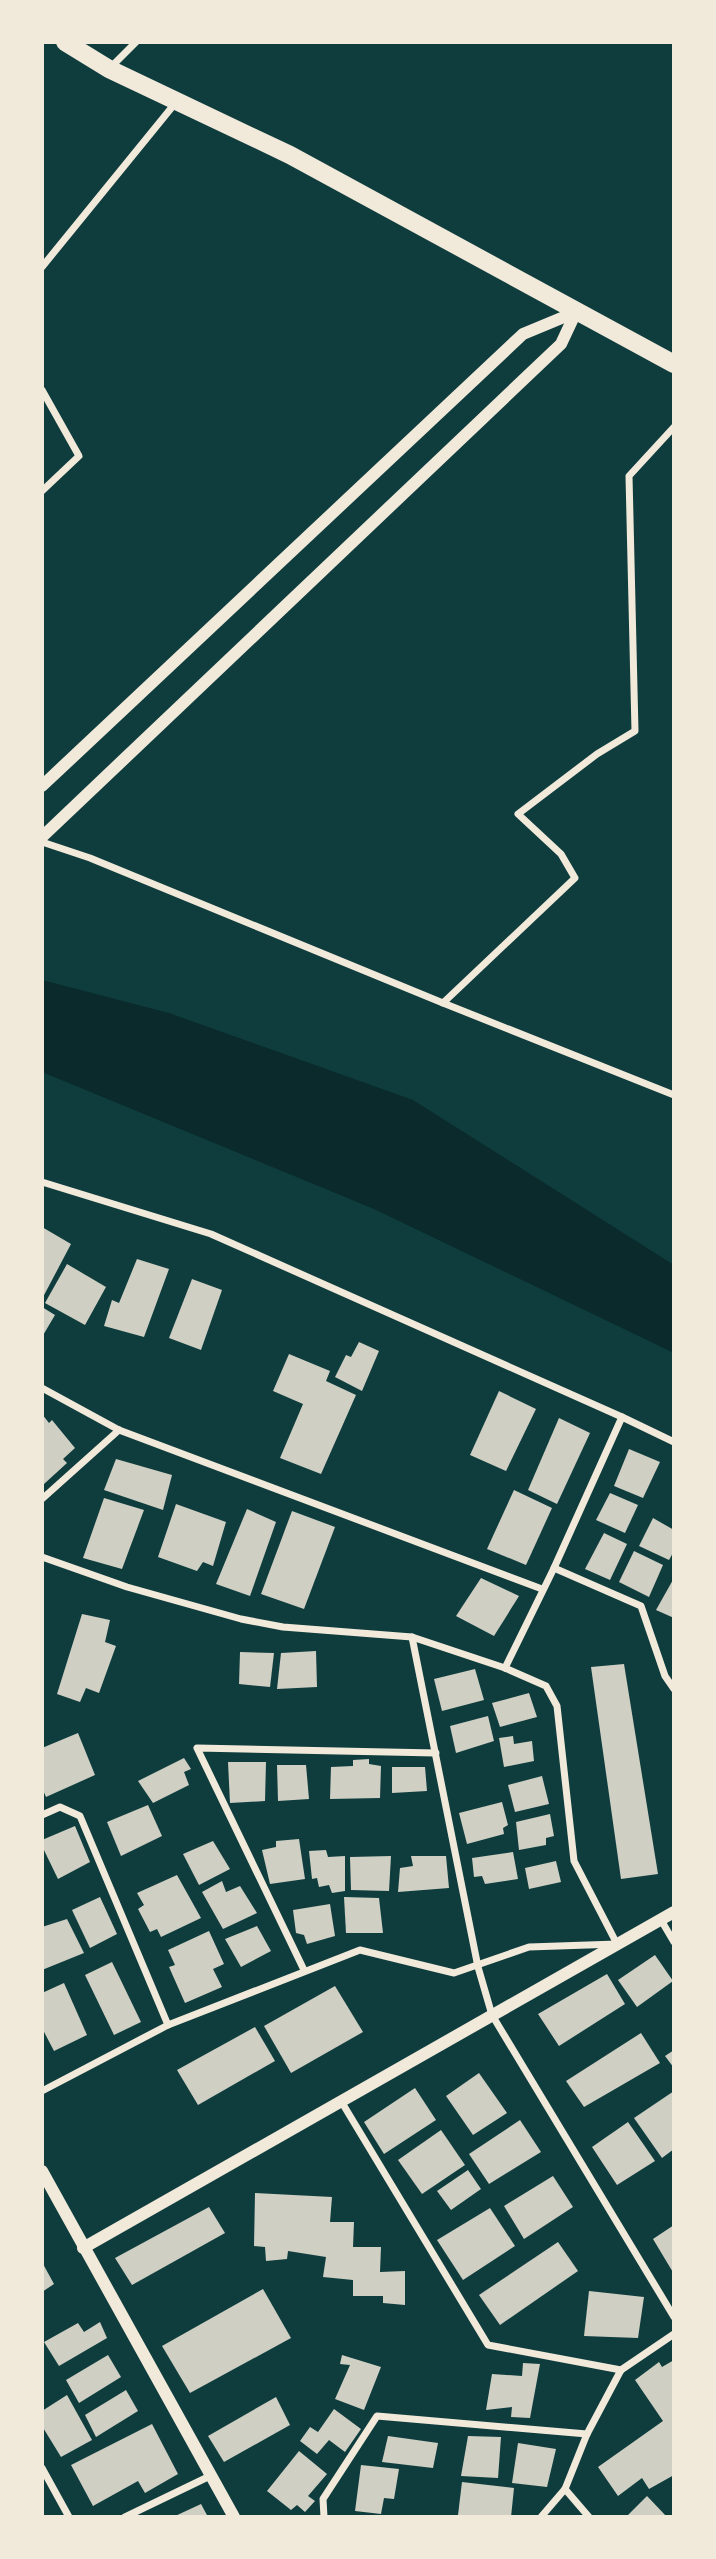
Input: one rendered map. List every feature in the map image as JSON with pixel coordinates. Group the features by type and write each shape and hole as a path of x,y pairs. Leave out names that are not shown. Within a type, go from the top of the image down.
{"main road":[{"path":"65,42 109,69 290,155 674,365"}],"street":[{"path":"109,69 136,42"},
{"path":"42,267 177,100"},
{"path":"42,786 523,334 576,312"},
{"path":"576,312 561,344 42,839 674,1095"},
{"path":"42,390 79,456 42,491"},
{"path":"443,1003 575,878 561,854 518,814 597,754 635,731 629,476 674,427"},
{"path":"42,1182 211,1234 674,1442"},
{"path":"42,1388 118,1430 542,1589"},
{"path":"505,1668 554,1568 622,1417"},
{"path":"42,1499 118,1430"},
{"path":"42,1557 127,1587 241,1619 283,1627 412,1637 505,1668 546,1686 557,1706 574,1861 617,1944"},
{"path":"554,1568 640,1606 665,1676 674,1689"},
{"path":"412,1637 478,1967 492,2015 674,2317"},
{"path":"303,1970 197,1748 436,1754"},
{"path":"42,1815 60,1807 80,1816 168,2025"},
{"path":"83,2248 674,1912"},
{"path":"661,1920 674,1941"},
{"path":"42,2091 168,2025 303,1970 360,1950 454,1973 529,1948 617,1944"},
{"path":"340,2101 488,2345 621,2370"},
{"path":"42,2171 234,2517"},
{"path":"541,2517 565,2489 587,2434 621,2370 674,2334"},
{"path":"324,2517 323,2499 377,2416 587,2434"},
{"path":"42,2468 69,2517"},
{"path":"125,2517 210,2476"},
{"path":"565,2489 589,2517"}],"water":[{"path":"42,980 169,1013 413,1100 674,1265 674,1353 374,1209 42,1072"}],"building":[{"path":"42,1227 71,1244 42,1299"},
{"path":"137,1259 169,1269 144,1337 104,1326 112,1300 119,1303"},
{"path":"67,1264 106,1287 85,1325 45,1303"},
{"path":"192,1279 222,1290 201,1350 169,1338"},
{"path":"42,1307 55,1315 42,1337"},
{"path":"359,1342 379,1351 362,1391 335,1377 346,1355 351,1357"},
{"path":"289,1354 330,1371 326,1381 356,1395 321,1474 280,1458 303,1404 273,1391"},
{"path":"499,1391 536,1409 506,1471 470,1455"},
{"path":"42,1414 49,1423 52,1420 75,1448 63,1459 67,1463 44,1484"},
{"path":"559,1418 590,1433 557,1504 528,1490"},
{"path":"629,1449 660,1462 643,1498 614,1486"},
{"path":"116,1459 172,1475 163,1510 104,1490"},
{"path":"514,1490 552,1508 526,1565 487,1549"},
{"path":"610,1493 638,1505 625,1533 596,1520"},
{"path":"104,1498 144,1510 122,1569 83,1558"},
{"path":"176,1504 226,1522 213,1566 203,1562 197,1571 158,1557"},
{"path":"247,1509 276,1522 250,1596 216,1584"},
{"path":"292,1511 335,1527 304,1609 261,1594"},
{"path":"653,1518 674,1530 674,1551 669,1560 639,1546"},
{"path":"604,1533 627,1544 610,1580 585,1569"},
{"path":"634,1551 663,1565 649,1597 619,1582"},
{"path":"481,1578 519,1596 494,1636 456,1616"},
{"path":"674,1578 674,1618 656,1610"},
{"path":"82,1614 110,1620 105,1642 116,1646 99,1693 86,1688 80,1702 57,1694"},
{"path":"316,1651 317,1687 277,1689 281,1653"},
{"path":"240,1652 274,1653 270,1687 239,1684"},
{"path":"624,1664 658,1874 621,1879 591,1667"},
{"path":"475,1669 484,1700 442,1711 434,1679"},
{"path":"529,1693 537,1717 500,1727 492,1703"},
{"path":"488,1716 494,1741 456,1753 450,1726"},
{"path":"78,1733 95,1775 46,1797 42,1788 42,1748"},
{"path":"513,1736 514,1744 532,1741 534,1761 504,1767 499,1738"},
{"path":"184,1758 191,1769 184,1772 189,1785 153,1803 138,1781"},
{"path":"369,1759 369,1764 381,1766 380,1798 330,1799 331,1767 353,1766 353,1760"},
{"path":"228,1762 266,1762 265,1801 230,1803"},
{"path":"277,1765 306,1765 309,1799 278,1801"},
{"path":"392,1767 425,1767 427,1791 392,1793"},
{"path":"542,1776 549,1804 515,1812 508,1785"},
{"path":"502,1802 508,1825 503,1828 504,1834 467,1844 459,1813"},
{"path":"148,1805 162,1836 121,1856 107,1822"},
{"path":"550,1814 554,1836 546,1838 546,1845 519,1850 516,1822"},
{"path":"75,1826 90,1862 58,1879 42,1846 42,1840"},
{"path":"299,1839 305,1879 270,1884 262,1850 276,1847 276,1841"},
{"path":"213,1841 230,1869 199,1885 183,1854"},
{"path":"326,1850 328,1857 345,1856 345,1891 332,1893 329,1885 319,1887 317,1878 312,1879 309,1851"},
{"path":"513,1852 518,1879 485,1884 482,1876 474,1877 472,1858"},
{"path":"391,1856 389,1891 351,1890 350,1857"},
{"path":"411,1856 446,1856 449,1888 398,1892 400,1868 413,1866"},
{"path":"556,1861 561,1882 529,1889 525,1868"},
{"path":"177,1875 201,1918 161,1937 157,1929 150,1932 138,1909 144,1905 137,1893"},
{"path":"222,1881 226,1892 240,1886 257,1913 223,1929 202,1892"},
{"path":"100,1897 117,1934 90,1948 72,1910"},
{"path":"344,1897 379,1898 383,1933 346,1933"},
{"path":"330,1904 335,1936 307,1944 304,1935 296,1933 293,1910"},
{"path":"67,1919 84,1953 42,1970 42,1927"},
{"path":"257,1926 271,1951 241,1967 225,1939"},
{"path":"209,1931 224,1964 213,1969 222,1987 185,2003 169,1967 175,1965 168,1950"},
{"path":"655,1955 673,1981 637,2007 618,1980"},
{"path":"112,1962 141,2022 114,2035 85,1975"},
{"path":"607,1974 625,2004 559,2046 538,2014"},
{"path":"64,1983 87,2035 54,2051 42,2028 42,1993"},
{"path":"335,1986 363,2032 291,2073 264,2026"},
{"path":"255,2027 275,2061 198,2105 177,2070"},
{"path":"641,2033 660,2063 584,2107 566,2081"},
{"path":"674,2050 674,2068 665,2056"},
{"path":"479,2073 507,2113 473,2135 446,2096"},
{"path":"415,2088 436,2120 384,2154 364,2122"},
{"path":"674,2091 674,2149 662,2158 634,2118"},
{"path":"520,2120 541,2152 489,2184 469,2154"},
{"path":"628,2122 655,2161 617,2185 592,2147"},
{"path":"441,2130 465,2165 422,2194 398,2160"},
{"path":"468,2170 481,2189 451,2210 437,2191"},
{"path":"553,2176 573,2207 524,2239 504,2206"},
{"path":"255,2193 332,2197 330,2222 354,2222 353,2247 381,2247 380,2272 405,2271 405,2305 383,2303 383,2296 353,2296 353,2280 323,2277 326,2257 288,2251 287,2259 266,2261 265,2247 254,2246"},
{"path":"209,2207 225,2233 132,2285 115,2258"},
{"path":"490,2208 515,2246 463,2280 437,2240"},
{"path":"674,2225 674,2274 653,2239"},
{"path":"558,2242 578,2271 500,2325 479,2295"},
{"path":"42,2262 54,2284 42,2292"},
{"path":"263,2289 291,2338 190,2393 162,2346"},
{"path":"589,2291 644,2297 638,2338 584,2336"},
{"path":"100,2322 107,2338 59,2366 44,2342 78,2323 84,2332"},
{"path":"108,2355 121,2377 79,2403 66,2380"},
{"path":"342,2355 381,2367 364,2410 335,2399 350,2365 340,2364"},
{"path":"674,2360 674,2475 649,2489 642,2478 618,2496 598,2467 663,2421 635,2380 659,2362 662,2367"},
{"path":"523,2363 540,2364 530,2418 511,2417 512,2407 486,2410 492,2374 522,2376"},
{"path":"126,2390 138,2411 96,2437 85,2415"},
{"path":"67,2395 92,2440 61,2457 42,2426 42,2411"},
{"path":"276,2397 290,2425 224,2462 208,2436"},
{"path":"334,2409 361,2429 345,2452 329,2440 317,2454 300,2441 310,2427 318,2432"},
{"path":"152,2424 178,2474 145,2493 138,2481 93,2506 71,2465"},
{"path":"388,2436 438,2443 433,2468 382,2462"},
{"path":"468,2436 501,2437 498,2478 461,2476"},
{"path":"518,2443 556,2449 547,2487 512,2483"},
{"path":"299,2451 327,2474 308,2496 315,2501 305,2512 297,2505 291,2510 267,2491"},
{"path":"361,2465 399,2469 394,2499 384,2498 381,2514 355,2511"},
{"path":"462,2482 514,2488 511,2517 458,2515"},
{"path":"647,2496 667,2517 626,2517"},
{"path":"201,2504 208,2517 173,2517"}]}
